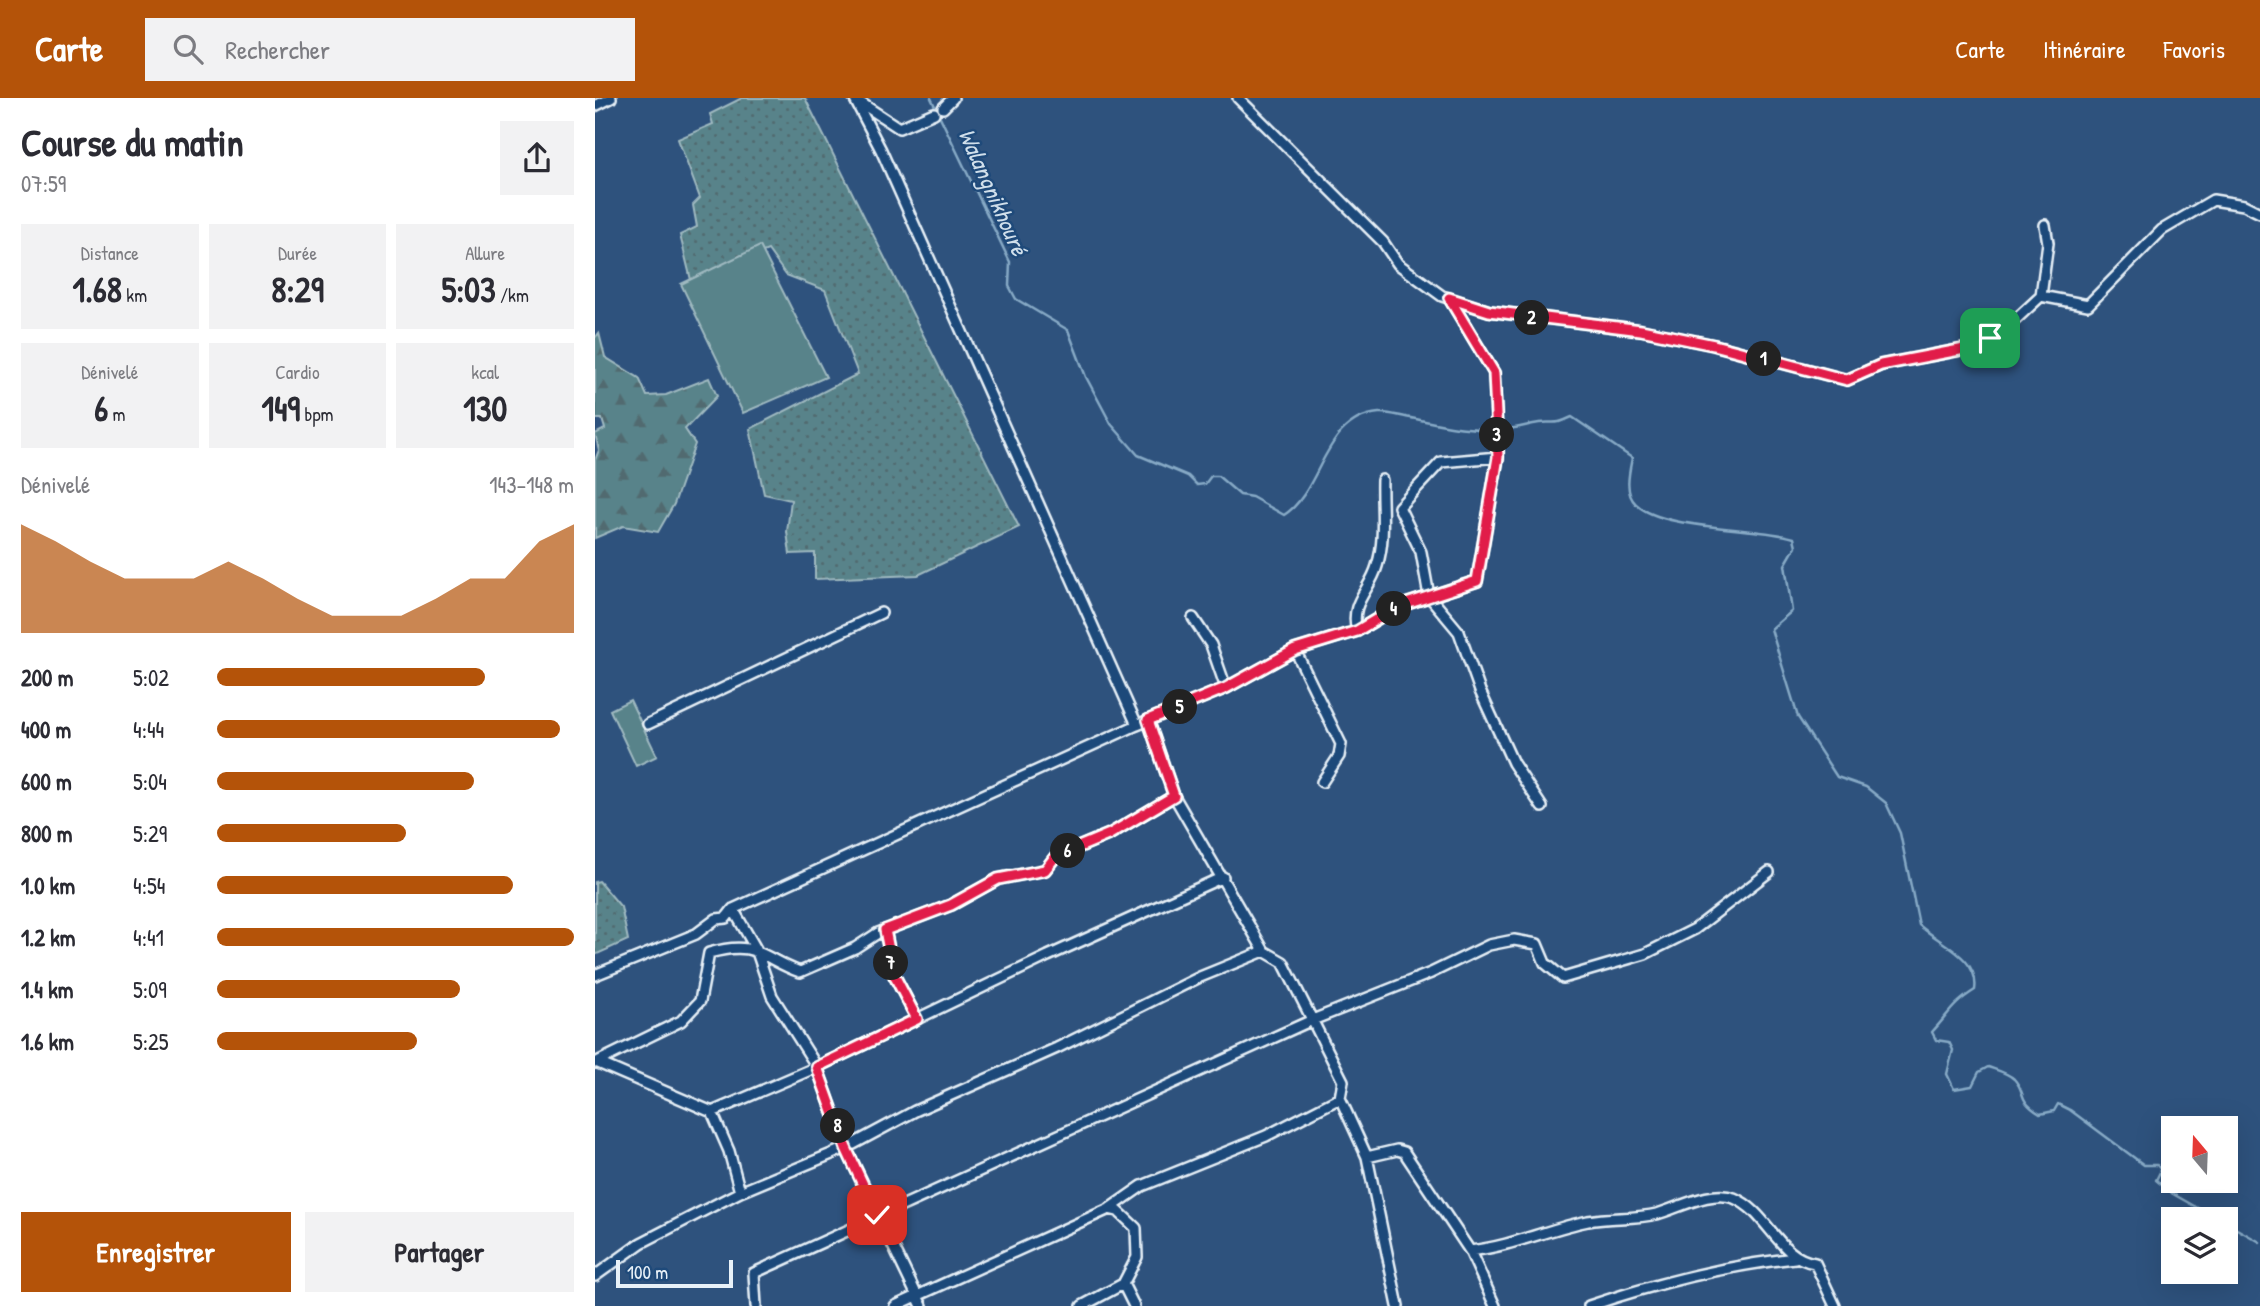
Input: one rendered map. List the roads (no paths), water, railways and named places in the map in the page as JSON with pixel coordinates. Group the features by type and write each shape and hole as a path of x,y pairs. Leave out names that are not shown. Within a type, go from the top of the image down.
{"street":[{"path":"595,106 611,98"},
{"path":"854,98 899,128 934,113"},
{"path":"854,98 881,150 1137,725"},
{"path":"1238,98 1383,242 1398,264 1449,298 1489,311 1641,330 1714,345 1847,380 1881,365 1970,348 2001,333 2041,296 2048,243 2045,225"},
{"path":"2041,296 2088,305 2162,230 2213,200 2244,205 2260,214"},
{"path":"595,975 696,934 716,919 726,918 733,909 1148,720 1226,688 1295,650 1357,631 1397,607 1477,581 1498,457 1494,373 1449,298"},
{"path":"1498,457 1441,462 1399,507 1421,552 1429,596 1458,632 1480,691 1513,763 1542,807"},
{"path":"1357,631 1355,606 1377,568 1383,540 1383,480"},
{"path":"648,724 881,613"},
{"path":"1193,618 1211,645 1226,688"},
{"path":"1295,650 1341,744 1339,756 1322,782"},
{"path":"1148,720 1174,796 1264,951 1283,962 1310,1021 1343,1081 1341,1098 1367,1157 1398,1306"},
{"path":"596,1063 681,1021 699,1001 709,953 727,948 756,949 800,972 855,948 885,930 951,905 998,879 1045,870 1055,857 1110,834 1174,796"},
{"path":"756,1306 754,1273 1310,1021 1431,973 1489,945 1514,940 1537,944 1545,963 1563,978 1645,954 1695,929 1769,872"},
{"path":"712,1112 817,1067 1223,877"},
{"path":"733,909 756,949 772,996 817,1067 846,1148 922,1306"},
{"path":"885,930 894,975 917,1019"},
{"path":"595,1276 642,1243 740,1192 846,1148 915,1111 1056,1048 1200,977 1264,951"},
{"path":"596,1063 712,1112 729,1151 740,1192"},
{"path":"895,1306 1109,1209 1137,1189 1266,1136 1341,1098"},
{"path":"1367,1157 1397,1150 1404,1152 1470,1251 1495,1306"},
{"path":"1470,1251 1504,1247 1587,1222 1654,1215 1699,1199 1733,1197 1747,1207 1795,1258"},
{"path":"1082,1306 1123,1284 1137,1257 1136,1228 1118,1211 1109,1209"},
{"path":"1589,1306 1700,1272 1735,1264 1795,1258 1815,1263 1835,1306"},
{"path":"1123,1284 1134,1306"}],"waterway":[{"name":"Walangnikhouré","path":"931,98 1010,262 1009,286 1016,299 1068,330 1086,377 1111,424 1138,455 1188,476 1197,485 1205,484 1211,476 1218,476 1240,495 1252,497 1284,515 1297,504 1334,441 1360,418 1387,413 1451,426 1491,429"},
{"name":"Walangnikhouré","path":"1503,429 1558,422 1572,417 1632,458 1628,482 1630,494 1636,504 1649,513 1688,523 1794,538 1796,546 1785,565 1792,611 1771,629 1798,717 1837,777 1866,787 1886,803 1900,833 1919,925 1965,960 1975,979 1975,990 1956,1005 1932,1032 1936,1040 1949,1042 1953,1050 1947,1074 1954,1089 1972,1086 1979,1072 1988,1067 2005,1073 2018,1084 2025,1100 2040,1114 2054,1111 2058,1104 2070,1110 2144,1165 2157,1165 2161,1170 2156,1180 2196,1207"},
{"name":"Walangnikhouré","path":"2238,1230 2260,1242"}]}
